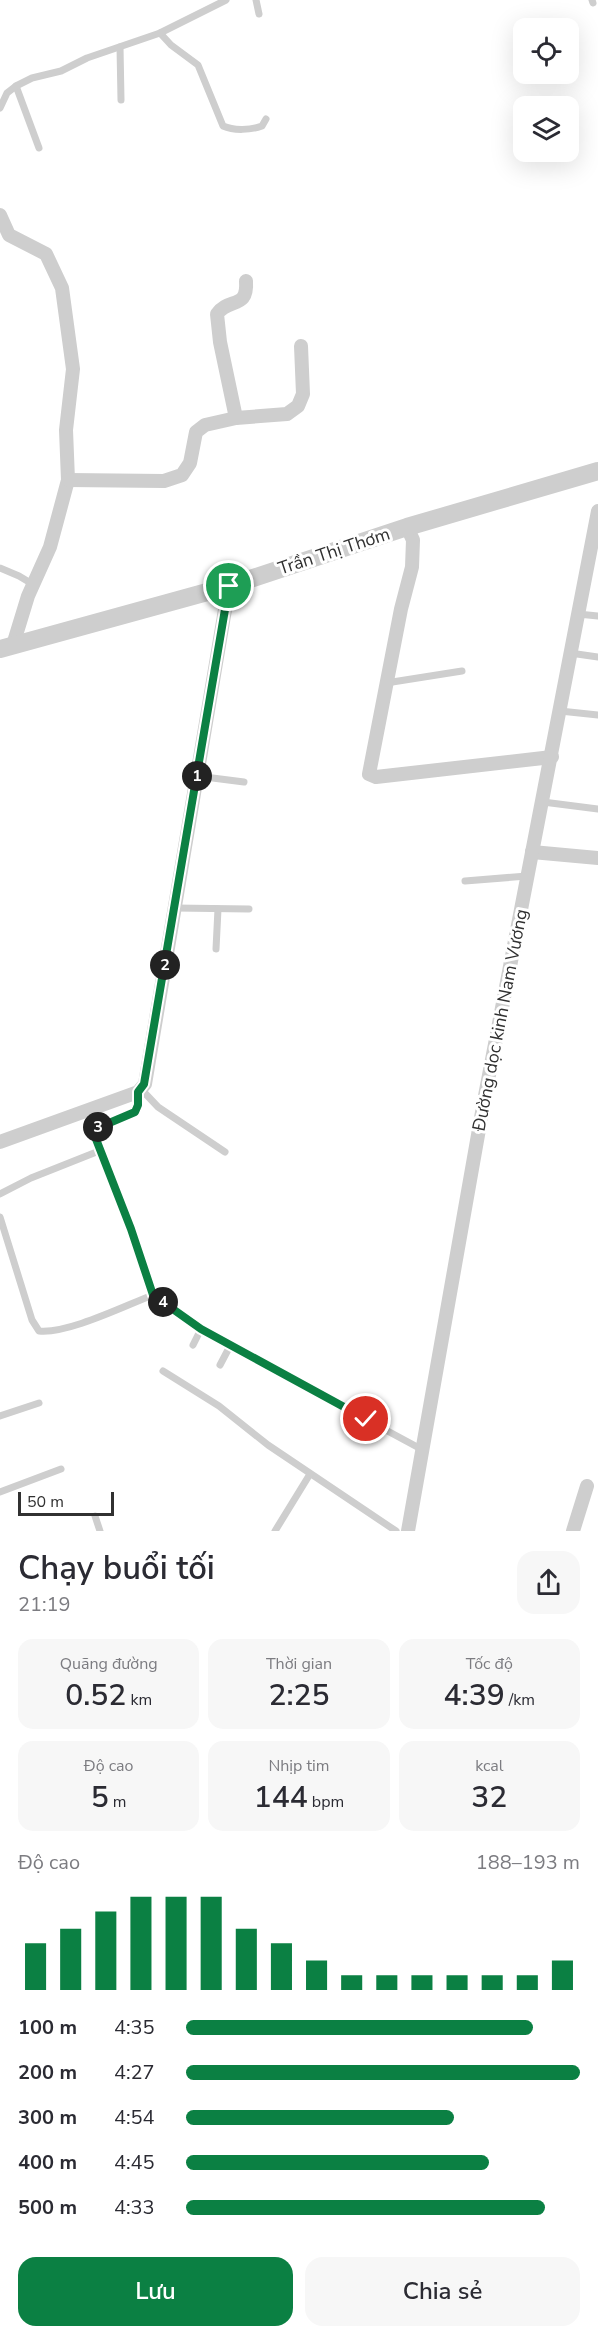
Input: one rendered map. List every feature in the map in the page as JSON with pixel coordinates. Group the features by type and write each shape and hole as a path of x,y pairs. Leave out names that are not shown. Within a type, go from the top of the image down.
{"street":[{"path":"0,215 9,235 46,254 62,288 73,369 66,430 69,480 50,547 6,647"},
{"path":"236,418 220,342 217,314 220,309 244,299 247,293 246,281"},
{"path":"69,480 173,479 182,475 190,463 196,432 205,425 236,418 287,414 298,406 303,394 301,346"},
{"name":"Trần Thị Thơm","path":"6,647 229,586 407,527 598,471"},
{"name":"Đường dọc kinh Nam Vương","path":"408,1531 484,1101 598,511"},
{"path":"407,527 413,540 412,567 386,683 369,770 371,776 552,757"},
{"path":"0,1142 139,1090 144,1084 229,586"},
{"path":"532,852 598,858"},
{"path":"573,1531 587,1486"}],"lane":[{"path":"0,108 7,93 16,86 160,33 226,0"},
{"path":"256,0 259,14"},
{"path":"160,33 171,45 198,65 223,126 228,129 255,129 262,126 266,119"},
{"path":"120,47 121,100"},
{"path":"16,86 39,148"},
{"path":"0,568 33,585"},
{"path":"578,614 598,616"},
{"path":"570,653 598,657"},
{"path":"386,683 462,671"},
{"path":"560,711 598,715"},
{"path":"197,776 244,782"},
{"path":"543,802 598,809"},
{"path":"465,881 527,876"},
{"path":"175,908 249,909"},
{"path":"216,949 218,909"},
{"path":"139,1090 135,1112 95,1129 94,1134 131,1229 153,1295 201,1329 230,1346 421,1449"},
{"path":"139,1090 158,1107 225,1152"},
{"path":"0,1194 31,1178 99,1151"},
{"path":"0,1217 32,1320 39,1331 50,1332 70,1326 153,1295"},
{"path":"193,1345 201,1329"},
{"path":"220,1365 230,1346"},
{"path":"163,1371 219,1406 310,1474 396,1531"},
{"path":"0,1416 39,1403"},
{"path":"0,1492 61,1469"},
{"path":"275,1531 310,1474"},
{"path":"95,1516 100,1531"}],"route":[{"path":"229,586 148,1068 144,1084 138,1092 139,1099 135,1112 95,1129 94,1134 131,1229 153,1295 201,1329 230,1346 366,1419"}]}
